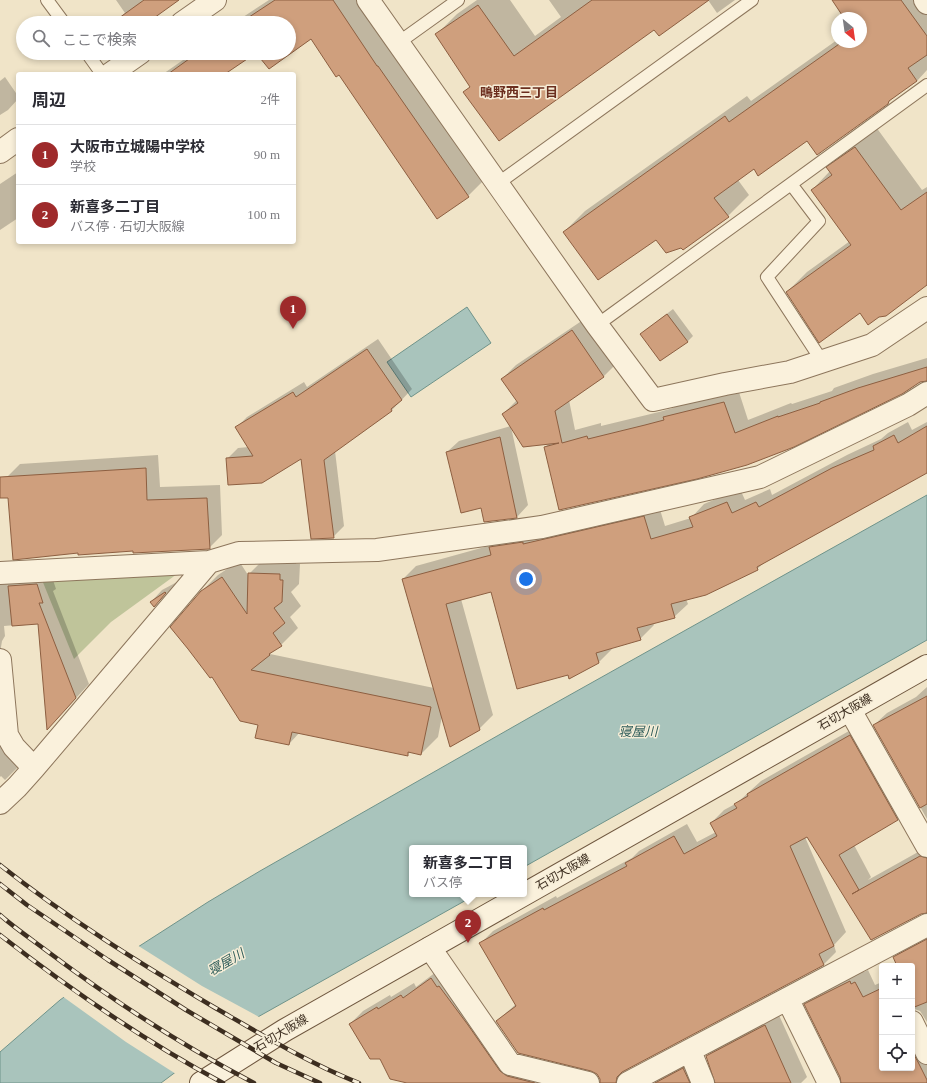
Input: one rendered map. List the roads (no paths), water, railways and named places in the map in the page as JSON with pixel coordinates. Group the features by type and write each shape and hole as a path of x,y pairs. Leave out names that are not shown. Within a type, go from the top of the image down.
{"street":[{"path":"192,16 215,0"},
{"path":"368,0 597,325 653,400 790,372 822,360 872,345 927,308"},
{"path":"113,72 130,60"},
{"path":"0,152 16,140"},
{"path":"0,573 209,562 239,553 377,550 542,527 760,477 908,405 927,393"},
{"path":"1,800 17,788 209,562"},
{"path":"0,660 7,735 14,747 34,768"},
{"name":"石切大阪線","path":"527,893 927,666"},
{"path":"850,710 927,846"},
{"name":"石切大阪線","path":"201,1083 284,1030 520,897"},
{"path":"628,1083 788,1000 882,959 927,925"},
{"path":"430,948 510,1064 588,1083"},
{"path":"788,1000 829,1083"},
{"path":"915,1028 927,1053"},
{"path":"690,1051 703,1083"}],"lane":[{"path":"47,0 59,16"},
{"path":"398,43 458,0"},
{"path":"497,184 752,0"},
{"path":"91,60 100,72"},
{"path":"597,325 927,85"},
{"path":"791,184 819,221 767,277 822,360"}],"water":[{"path":"467,307 491,343 411,397 387,362"},
{"name":"寝屋川","path":"927,495 927,640 527,865 527,845 409,845 409,897 472,897 256,1018 161,1083 0,1083 0,1052 60,1000 99,972 208,902 260,871 534,715"}],"railway":[{"path":"0,865 77,921 184,989 284,1047 359,1083"},
{"path":"0,884 27,905 108,960 186,1010 276,1063 320,1083"},
{"path":"0,915 75,972 150,1023 175,1039 254,1083"},
{"path":"0,935 108,1014 165,1050 223,1083"}],"place":[{"name":"大阪市立城陽中学校","path":"293,329"},
{"name":"新喜多二丁目","path":"468,943"}],"district":[{"name":"鴫野西三丁目","path":"519,92"}]}
